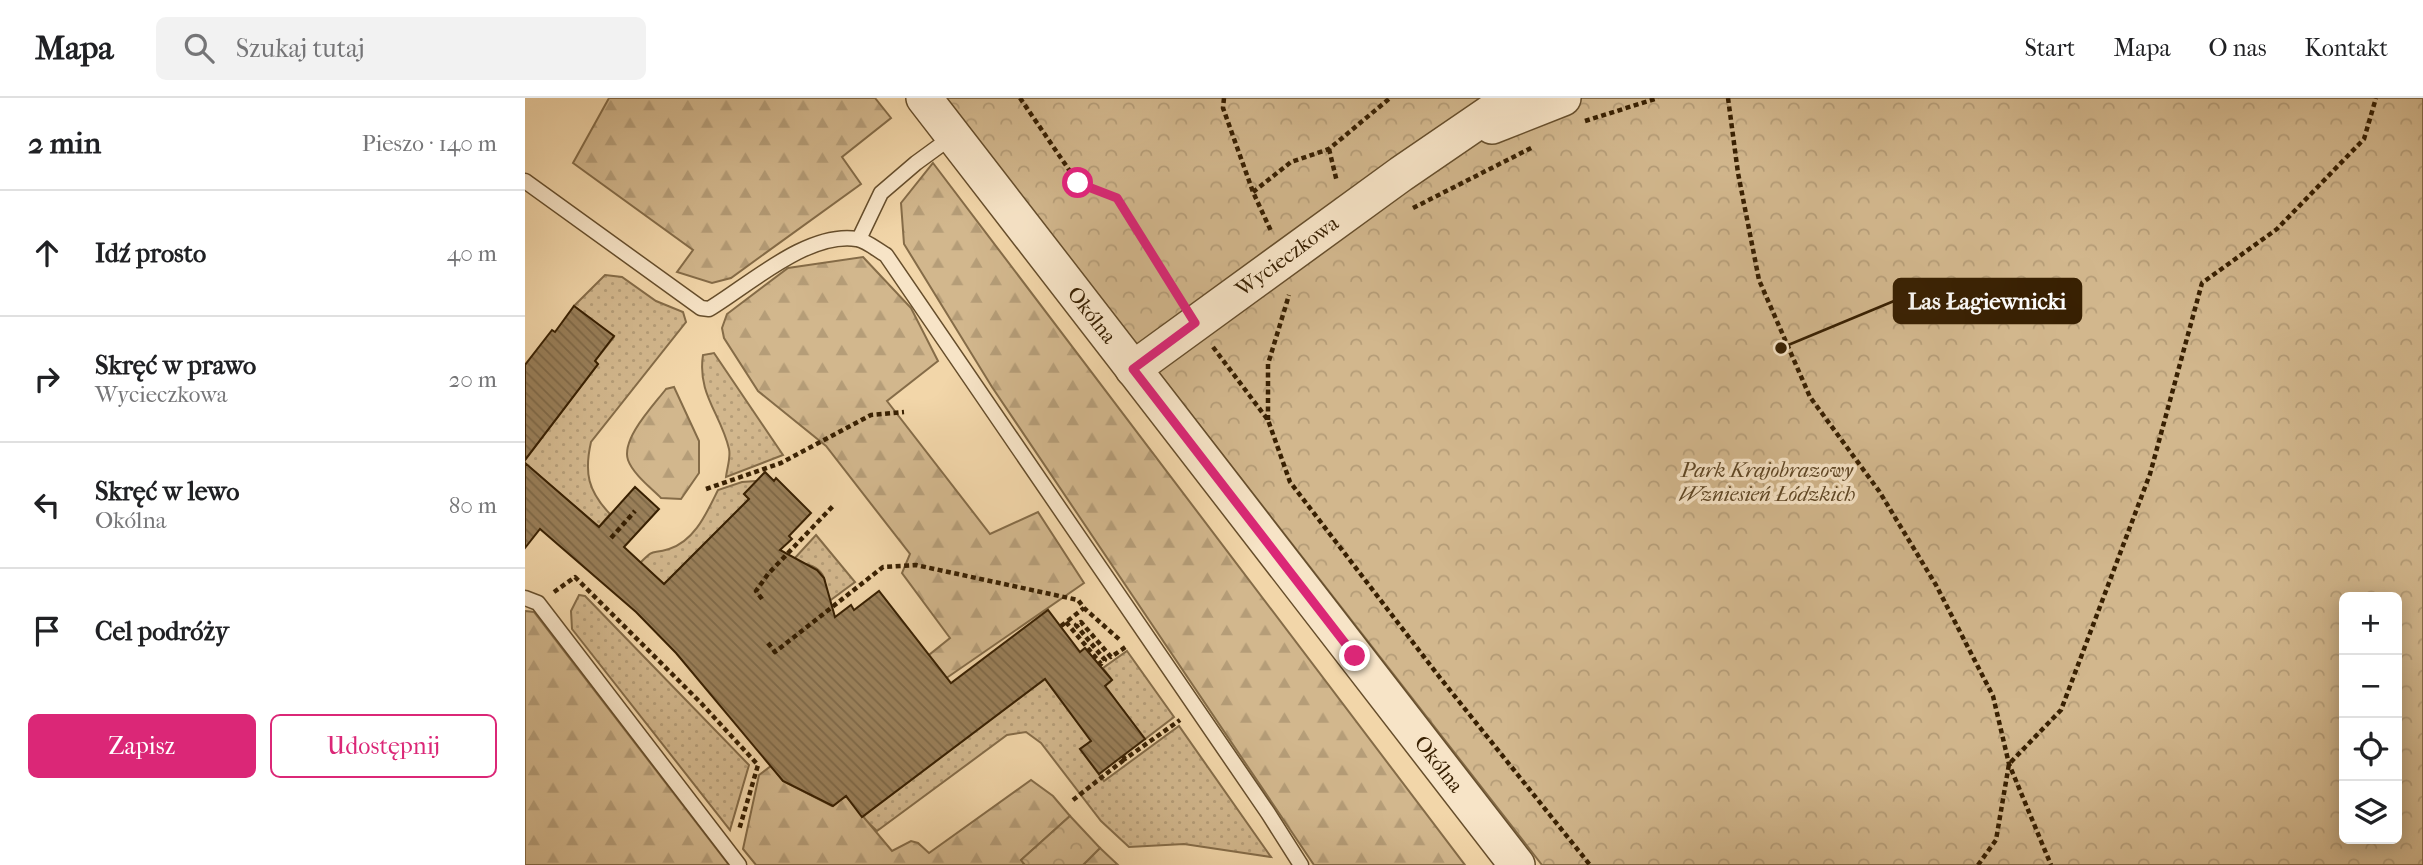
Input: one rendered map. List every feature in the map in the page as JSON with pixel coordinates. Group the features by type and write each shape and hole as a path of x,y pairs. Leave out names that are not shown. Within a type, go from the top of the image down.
{"street":[{"name":"Okólna","path":"924,98 1517,865"},
{"name":"Wycieczkowa","path":"1133,369 1401,174 1512,98"},
{"name":"Wycieczkowa","path":"1444,146 1526,111 1572,110"}],"lane":[{"path":"859,239 881,193 953,136"},
{"path":"525,181 701,308 709,309 797,251 829,239 859,239 886,255 1253,790 1301,865"},
{"path":"532,601 735,860"}],"path":[{"path":"1020,98 1078,183 1117,198 1195,323 1268,420 1290,482 1441,679 1590,865"},
{"path":"1224,98 1223,108 1252,192 1273,234"},
{"path":"1252,192 1291,162 1329,149 1390,98"},
{"path":"1572,110 1658,98"},
{"path":"1728,98 1738,173 1759,280 1810,397 1879,491 1936,585 1987,683 1993,696 2009,764 2051,865"},
{"path":"1978,865 1996,840 2009,764 2061,710 2150,474 2202,283 2277,229 2364,139 2376,98"},
{"path":"1409,210 1544,142"},
{"path":"1268,420 1268,364 1292,285"},
{"path":"706,489 781,463 871,415 904,412"},
{"path":"762,599 757,591 768,574 833,506"},
{"path":"611,538 635,511"},
{"path":"768,643 775,652 883,567 916,565 1078,600 1127,646 1134,656"},
{"path":"532,601 575,577 701,703 758,765 735,860"},
{"path":"1061,626 1084,608"},
{"path":"1066,622 1101,664 1105,660 1076,625 1081,622 1111,657 1127,646"},
{"path":"1073,800 1124,757 1181,719 1188,730"}],"green space":[{"path":"609,98 875,98 891,118 842,157 861,184 731,278 712,283 677,272 693,250 573,163"},
{"name":"Park Krajobrazowy Wzniesień Łódzkich","path":"945,98 2423,98 2423,865 1542,865"},
{"path":"933,163 1465,865 1314,865 992,387 904,244 901,203"},
{"path":"863,257 911,308 938,361 887,401 990,534 1038,512 1084,583 932,688 914,667 950,638 902,573 910,554 826,446 758,391 724,338 722,328 727,314 788,268"},
{"path":"605,275 622,277 656,301 683,312 686,322 591,442 588,472 592,489 610,514 599,527 525,463 525,460 598,364 595,361 614,337 574,306"},
{"path":"714,353 783,455 726,477 729,449 703,381 703,355"},
{"path":"674,387 699,441 699,473 681,499 661,498 634,470 627,452 629,442 646,413 666,389"},
{"path":"757,481 744,494 749,499 664,584 640,563 651,553 669,549 686,540 699,525 718,490 742,482"},
{"path":"816,535 855,582 820,608 825,589 824,577 816,568 794,559"},
{"path":"579,595 585,596 749,765 730,830 572,629 571,611"},
{"path":"525,611 534,612 729,865 525,865"},
{"path":"1127,651 1174,717 1145,739 1105,686 1112,680 1103,668"},
{"path":"1045,679 1091,741 1080,749 1104,781 1179,726 1271,857 1184,844 1129,847 1101,821 1041,743 1026,732 1007,735 877,831 862,817"},
{"path":"771,766 783,781 832,806 846,796 892,851 911,841 918,843 929,853 1031,780 1053,796 1070,816 1021,860 1025,865 756,865 743,849 759,775"},
{"path":"1070,816 1100,848 1083,865 1025,865 1021,860"},
{"path":"1100,848 1118,865 1083,865"}],"building":[{"path":"574,306 614,336 595,361 598,364 525,460 525,365"},
{"path":"525,463 599,527 635,487 659,509 624,547 664,584 749,499 744,494 765,472 774,481 776,478 811,513 789,536 792,539 780,550 817,570 824,578 835,617 851,605 854,610 879,591 951,683 1048,610 1080,652 1085,648 1112,680 1105,686 1145,739 1099,774 1080,749 1091,741 1045,679 862,817 846,796 833,806 783,781 676,653 636,612 540,529 525,548"}],"place":[{"name":"Las Łagiewnicki","path":"1781,348"}],"route":[{"path":"1078,183 1117,198 1195,323 1133,369 1355,656"}]}
